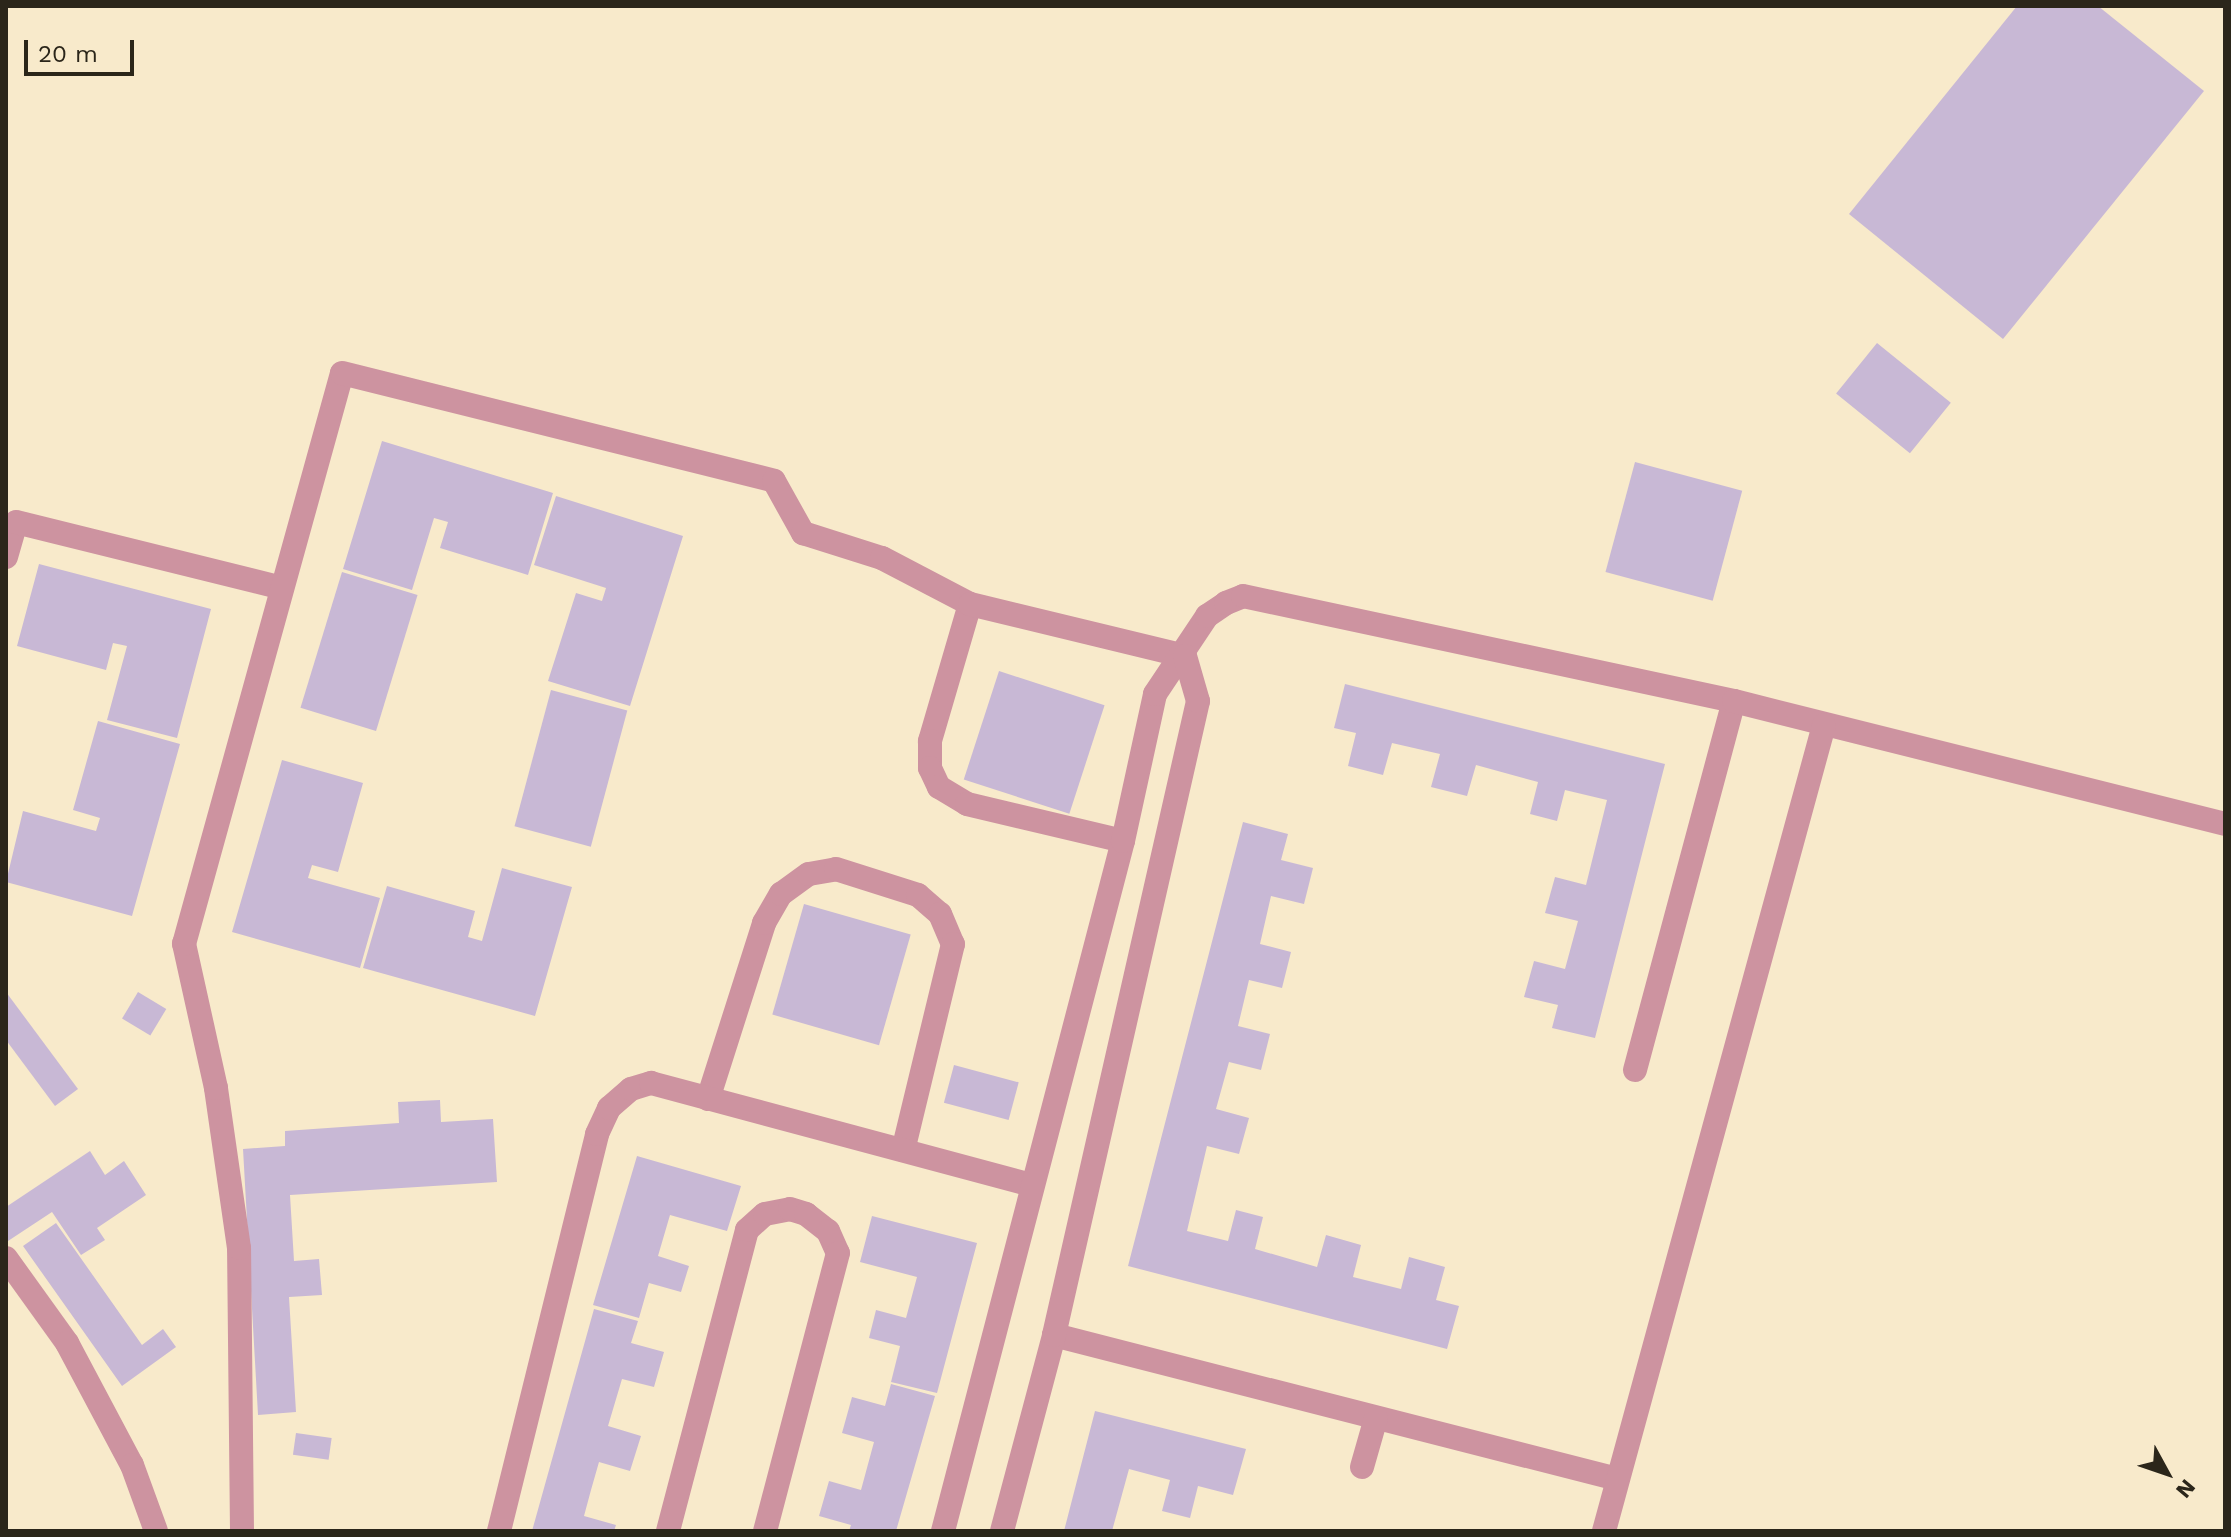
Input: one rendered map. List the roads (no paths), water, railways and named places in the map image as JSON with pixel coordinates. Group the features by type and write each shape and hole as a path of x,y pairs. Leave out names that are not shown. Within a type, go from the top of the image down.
{"street":[{"path":"242,1531 239,1248 216,1088 184,944 342,373 774,481 803,533 882,558 970,604 1185,656"},
{"path":"6,557 16,522 282,588"},
{"path":"943,1531 1123,841 1155,694 1185,656 1207,616 1243,596 1734,701 2225,824"},
{"path":"970,604 930,741 930,768 939,787 967,804 1123,841"},
{"path":"1002,1531 1054,1335 1198,701 1185,656"},
{"path":"1635,1070 1734,701"},
{"path":"1604,1531 1824,725"},
{"path":"708,1099 764,923 781,894 809,874 836,869 918,895 940,914 953,944 903,1150"},
{"path":"499,1531 597,1134 609,1108 631,1089 651,1083 1033,1185"},
{"path":"668,1531 747,1230 765,1214 790,1209 806,1214 828,1231 838,1253 765,1531"},
{"path":"6,1258 67,1343 132,1465 156,1531"},
{"path":"1054,1335 1617,1479"},
{"path":"1362,1467 1376,1418"}]}
